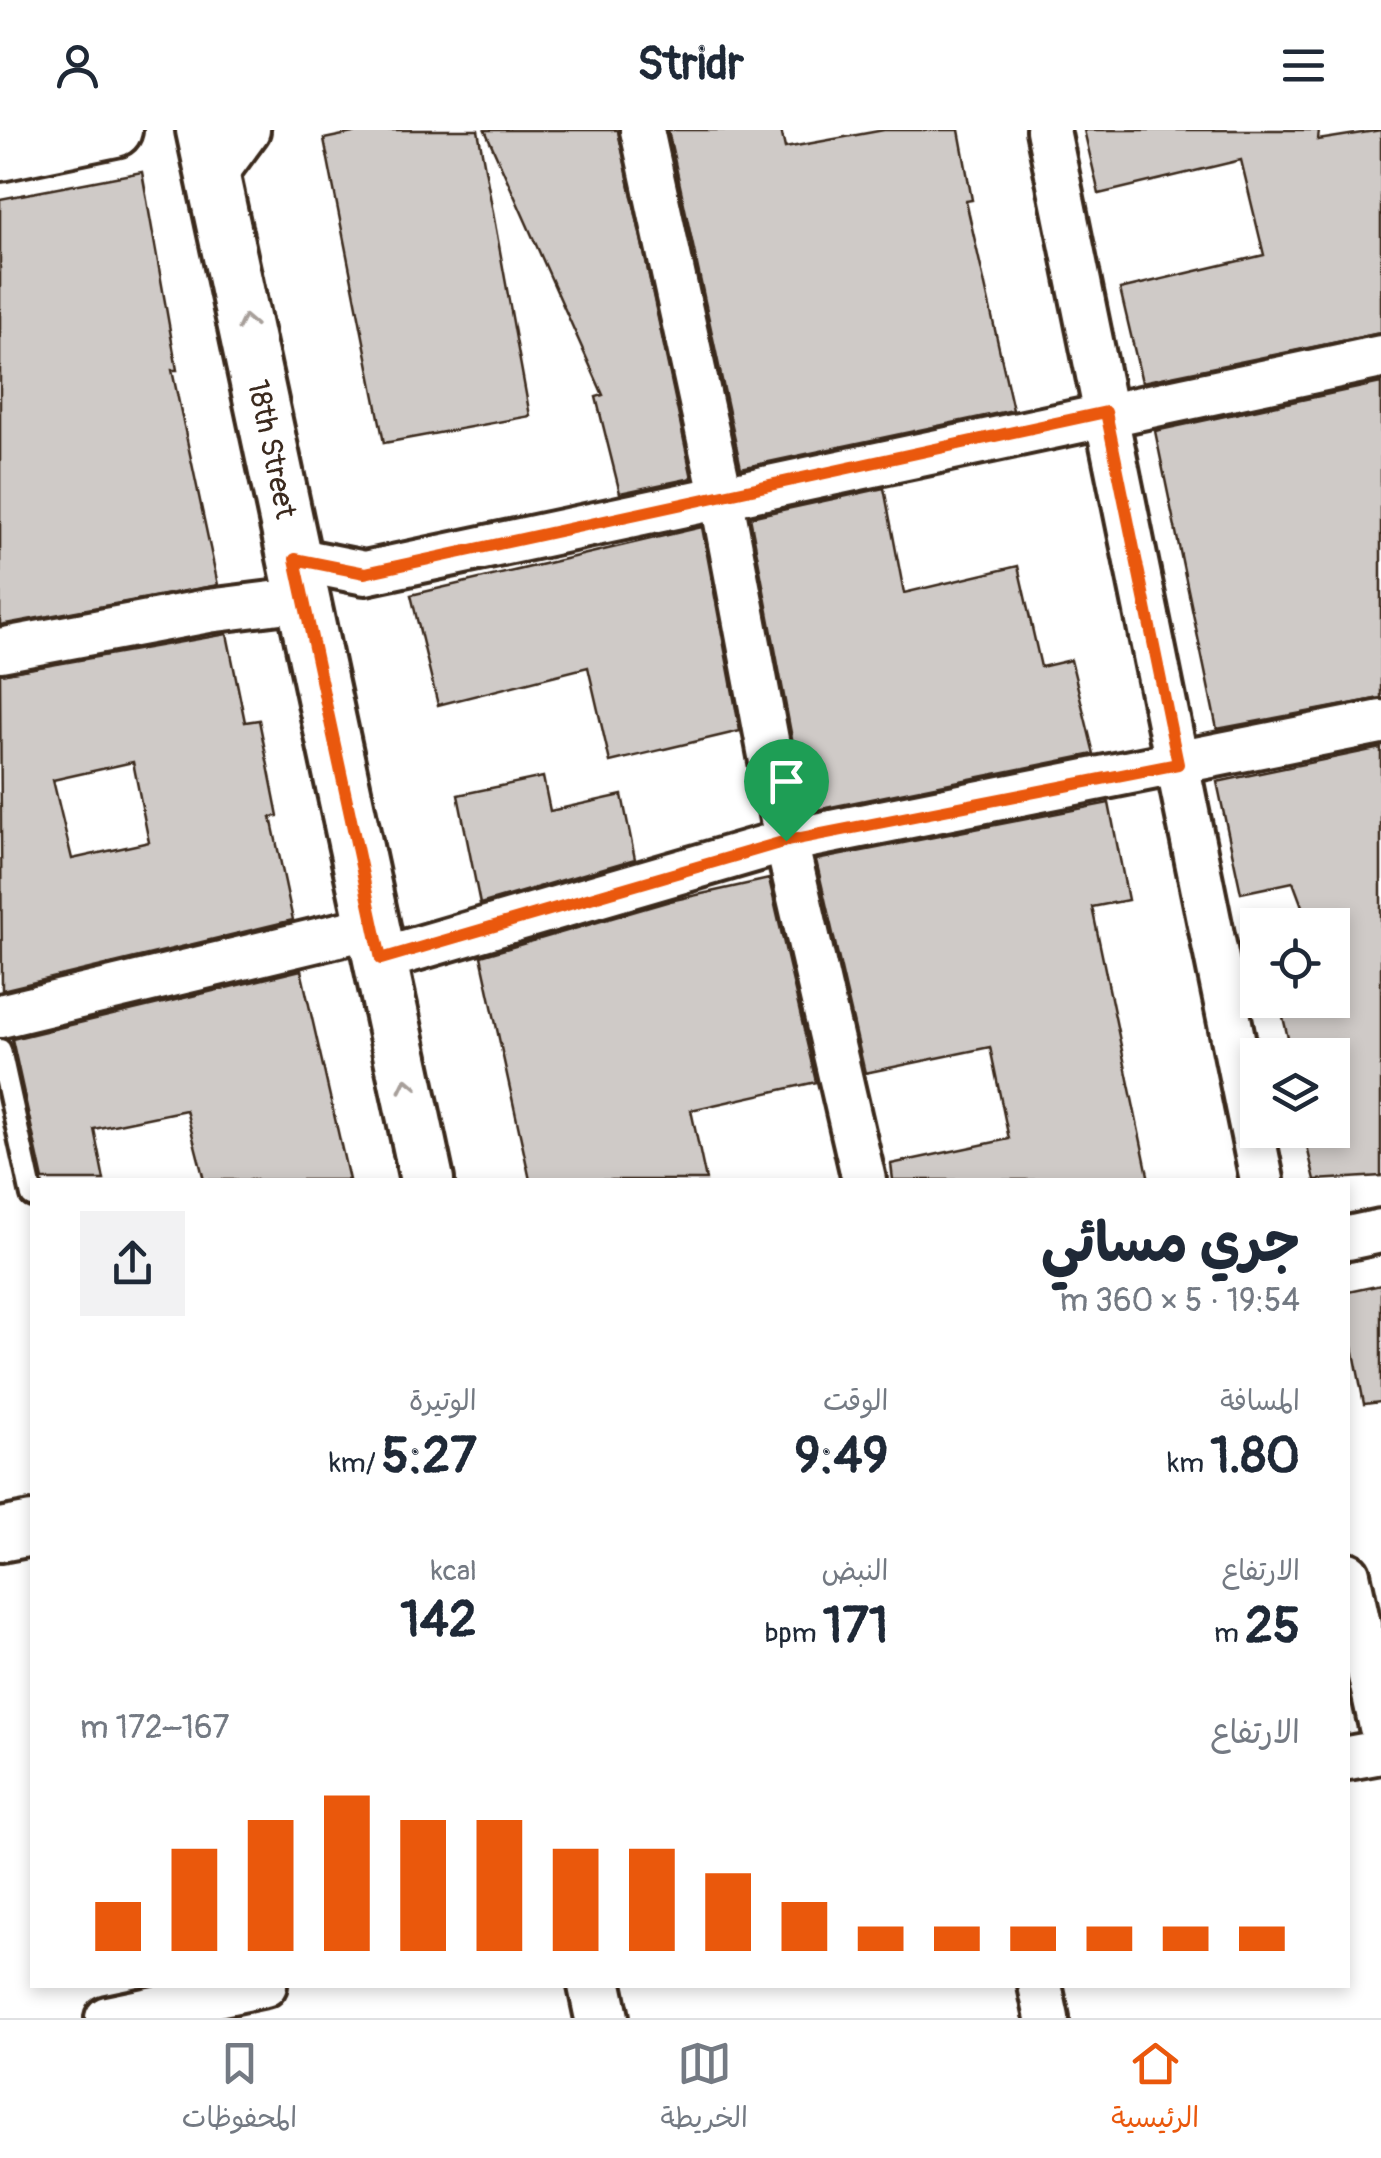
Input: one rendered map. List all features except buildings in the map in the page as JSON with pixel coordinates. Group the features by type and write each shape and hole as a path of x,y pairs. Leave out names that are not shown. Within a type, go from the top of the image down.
{"street":[{"path":"0,154 116,130"},
{"path":"209,153 248,130"},
{"path":"642,130 721,494 786,841 864,1178"},
{"path":"1048,130 1262,1178"},
{"name":"18th Street","path":"209,153 427,1178"},
{"path":"0,650 208,611 300,579 365,573 1381,356"},
{"path":"0,1016 376,943 786,841 1381,722"},
{"path":"1350,1238 1381,1231"},
{"path":"0,1536 30,1528"},
{"path":"1350,1583 1381,1726"},
{"path":"1350,1758 1381,1752"},
{"path":"107,2018 251,1988"},
{"path":"596,1988 602,2018"},
{"path":"1041,1988 1047,2018"}],"lane":[{"path":"0,1050 30,1187"}],"route":[{"path":"1106,412 1178,764 786,841 381,959 295,559 365,573 1106,412"}]}
